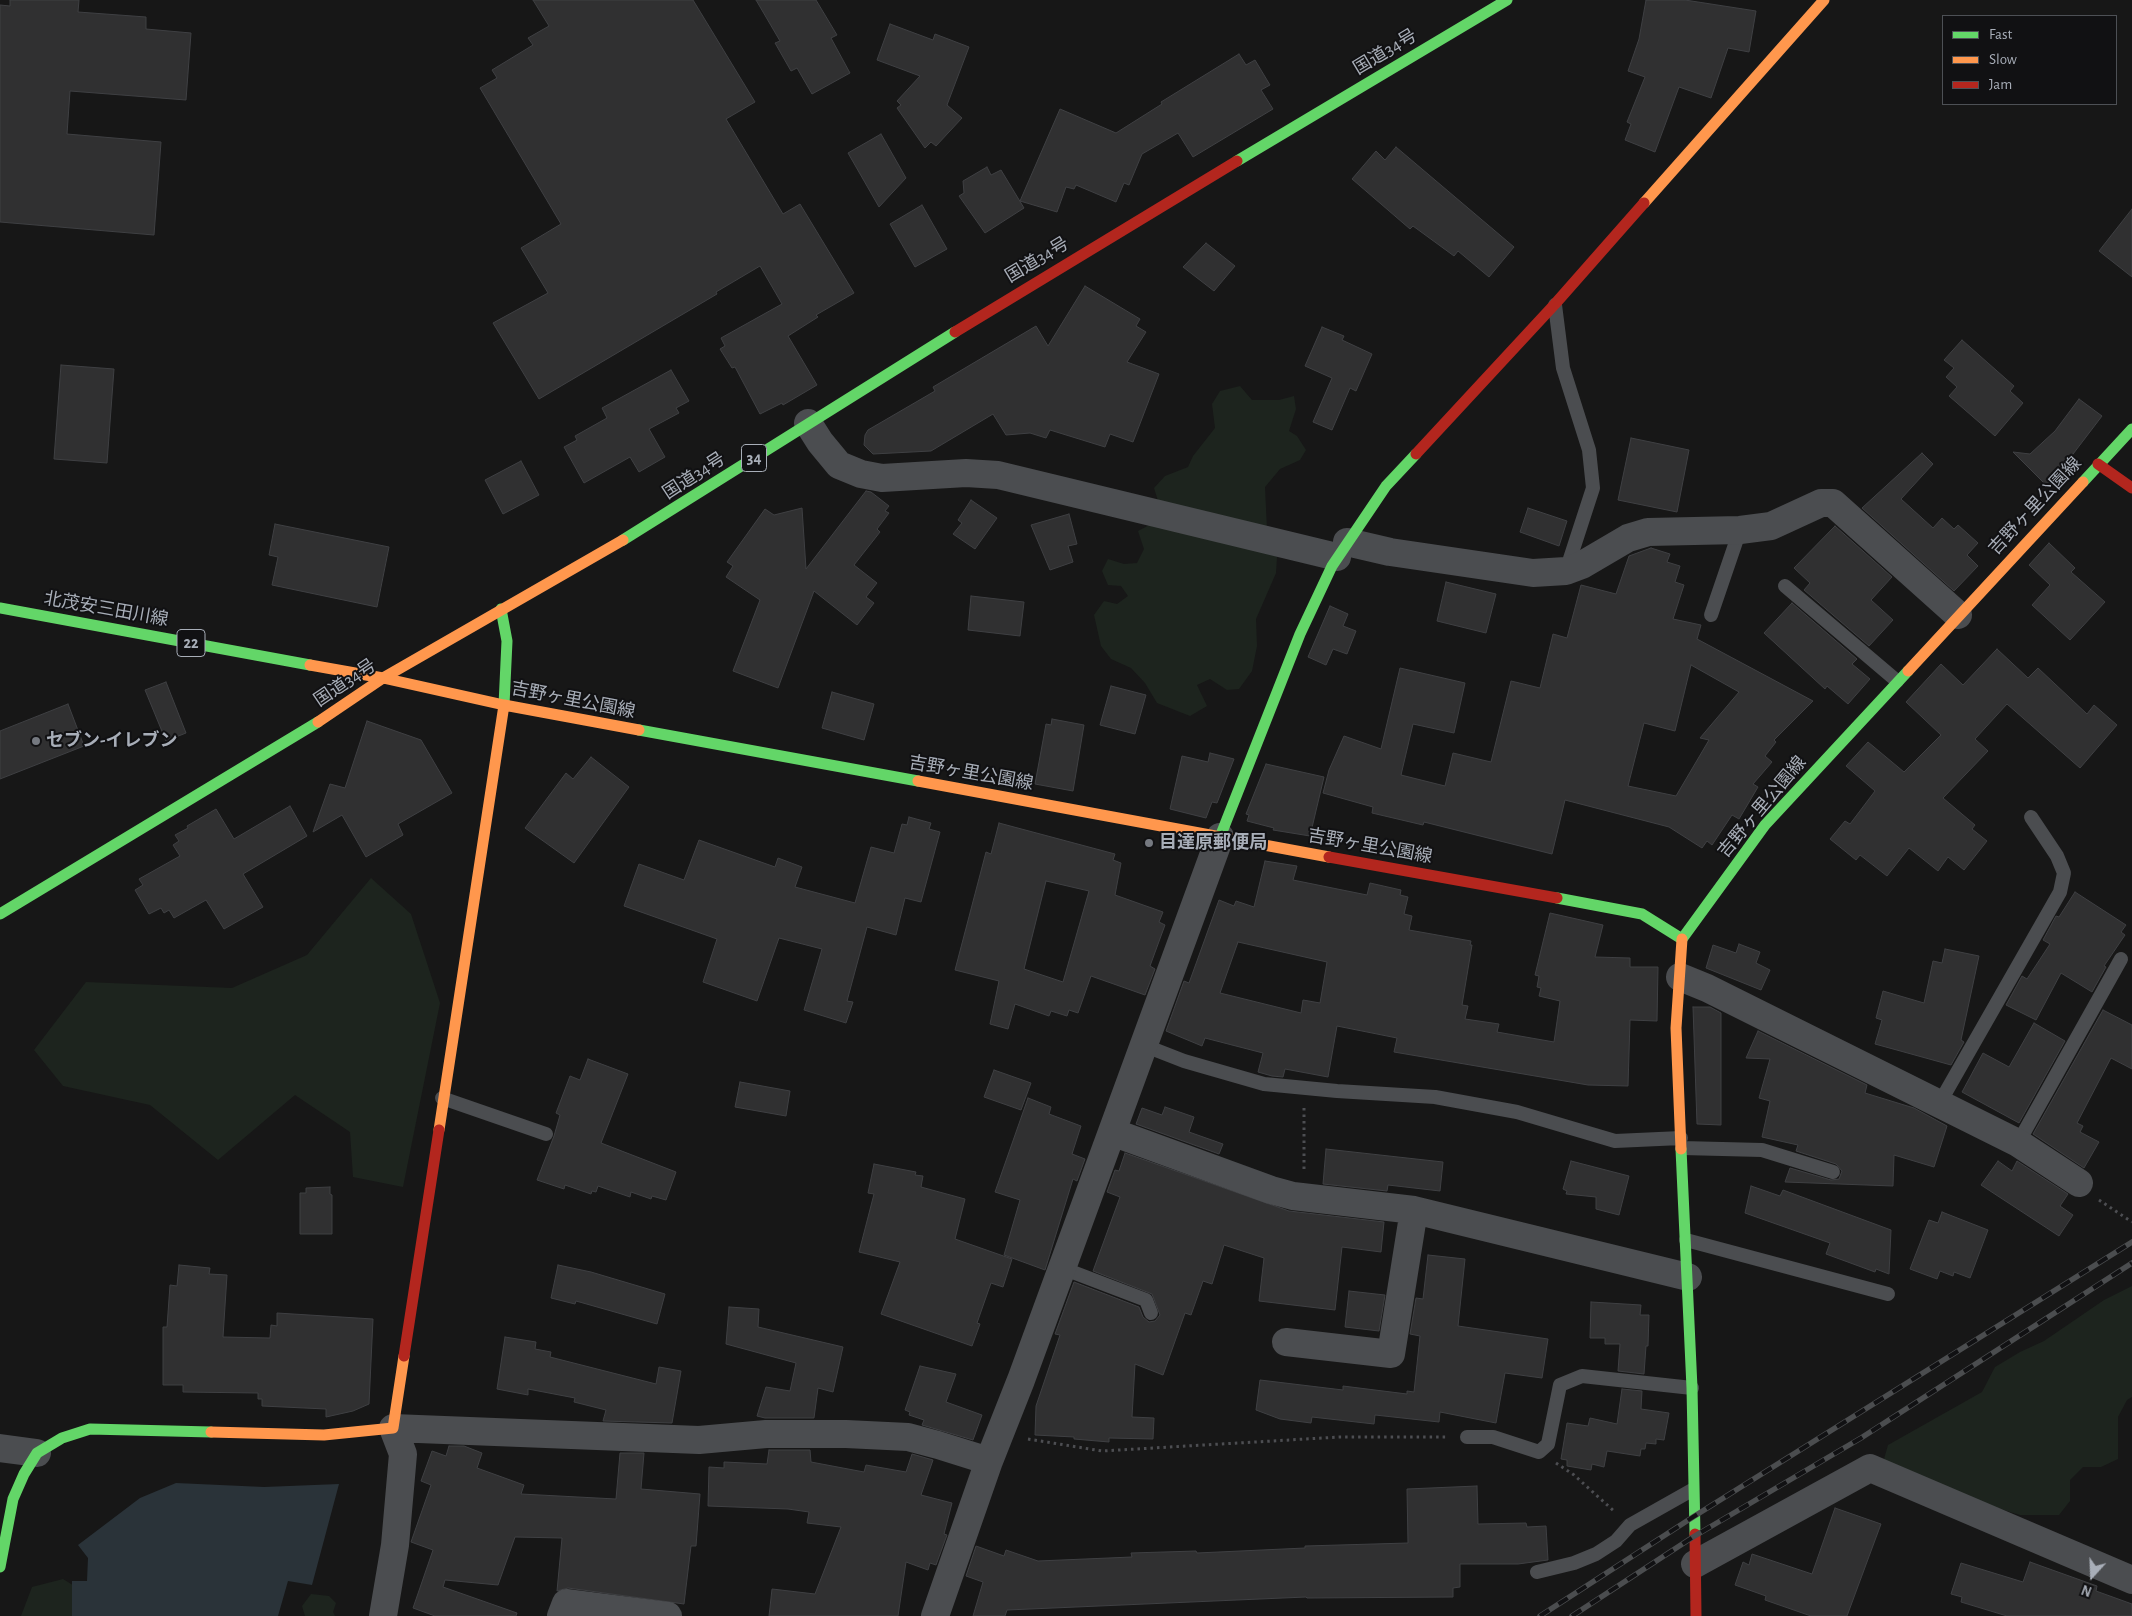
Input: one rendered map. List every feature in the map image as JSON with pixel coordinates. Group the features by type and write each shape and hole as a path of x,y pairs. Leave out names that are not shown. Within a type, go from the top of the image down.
{"main road":[{"name":"国道34号","path":"0,914 308,729 383,678 660,518 1025,288 1507,0"},
{"path":"1220,837 1300,634 1342,550 1386,486 1555,304 1824,0"},
{"path":"2098,464 2132,429"},
{"name":"吉野ヶ里公園線","path":"383,678 504,705 1642,914 1682,938 1765,825 2098,464 2132,488"},
{"name":"北茂安三田川線","path":"0,608 383,678"},
{"path":"0,1567 13,1499 24,1474 37,1453 62,1438 90,1429 324,1435 393,1428 442,1098 504,705 507,641 501,609"},
{"path":"1682,938 1676,1028 1692,1388 1692,1490 1696,1616"}],"street":[{"path":"808,423 820,442 839,464 861,474 882,478 966,473 998,475 1342,550 1390,552 1533,573 1566,571 1582,565 1628,538 1648,532 1740,530 1771,526 1821,503 1833,503 1958,615"},
{"path":"935,1616 989,1462 1220,837"},
{"path":"1680,977 1707,988 2018,1143 2079,1184"},
{"path":"1112,1132 1271,1190 1293,1196 1414,1210 1688,1276"},
{"path":"1286,1342 1392,1354 1414,1210"},
{"path":"383,1616 396,1545 403,1454 393,1428 699,1440 766,1434 908,1437 989,1462"},
{"path":"0,1448 37,1453"},
{"path":"1695,1564 1870,1468 2132,1580"},
{"path":"561,1616 566,1602 668,1616"}],"lane":[{"path":"1555,304 1563,368 1589,450 1593,488 1566,571"},
{"path":"1711,615 1740,530"},
{"path":"1785,586 1897,681"},
{"path":"1939,1104 2060,892 2064,873 2057,856 2031,817"},
{"path":"2018,1143 2121,960"},
{"path":"1144,1045 1184,1061 1264,1084 1435,1097 1517,1112 1615,1141 1682,1143 1762,1150 1833,1172"},
{"path":"442,1098 546,1134"},
{"path":"1686,1240 1888,1294"},
{"path":"1062,1268 1146,1300 1151,1313"},
{"path":"1467,1437 1494,1437 1539,1452 1548,1444 1560,1385 1582,1376 1692,1388"},
{"path":"1537,1572 1574,1563 1596,1554 1616,1541 1630,1525 1692,1490"}],"path":[{"path":"1293,1196 1304,1184 1304,1087"},
{"path":"2079,1184 2132,1222"},
{"path":"1001,1433 1102,1452 1340,1437 1398,1439 1467,1437"},
{"path":"1539,1452 1574,1475 1630,1525"}],"shaded area":[{"path":"1240,386 1252,400 1279,400 1294,396 1296,409 1289,431 1297,436 1306,450 1300,460 1280,469 1265,487 1267,530 1277,557 1276,573 1256,619 1257,646 1252,671 1239,689 1227,690 1210,679 1197,685 1207,706 1190,716 1157,703 1145,683 1131,668 1111,659 1101,646 1094,615 1104,601 1117,604 1128,596 1121,586 1108,585 1102,571 1108,559 1124,564 1137,563 1144,549 1138,531 1155,522 1159,504 1154,488 1165,476 1188,467 1193,456 1215,428 1212,404 1220,391"},
{"path":"371,878 411,914 440,1003 403,1187 353,1177 350,1132 295,1095 218,1160 150,1105 63,1086 34,1050 86,982 232,988 307,955"},
{"path":"2132,1286 2132,1397 2127,1400 2118,1417 2118,1459 2101,1467 2083,1467 2070,1480 2070,1501 2059,1515 2020,1515 1987,1505 1900,1472 1884,1459 1888,1445 1982,1392 1995,1367 2020,1352 2044,1341 2104,1300"},
{"path":"176,1483 264,1487 339,1484 312,1585 288,1581 278,1616 72,1616 72,1581 87,1581 88,1558 78,1545 140,1498"},
{"path":"63,1579 84,1592 86,1616 21,1616 32,1587"},
{"path":"311,1594 329,1596 336,1603 333,1612 335,1616 305,1616 302,1606"}],"building":[{"path":"10,0 79,0 78,12 146,17 146,29 191,33 186,100 70,91 67,134 161,142 154,235 0,222 0,5 10,6"},
{"path":"533,0 693,0 755,102 726,119 783,214 800,204 854,293 816,315 818,317 788,336 817,385 783,405 782,403 760,414 735,367 732,368 720,349 725,346 721,338 782,304 760,266 716,292 717,294 539,399 493,323 548,293 521,248 561,224 480,88 497,78 492,70 533,45 528,38 549,26"},
{"path":"756,0 816,0 837,35 831,38 850,73 812,94 797,68 791,71 775,43 780,41"},
{"path":"1646,0 1685,0 1756,11 1749,52 1728,48 1711,98 1679,87 1655,152 1625,140 1631,124 1627,122 1645,77 1628,71 1639,39"},
{"path":"890,24 933,40 935,34 969,47 947,105 962,118 936,146 931,142 925,148 897,108 901,105 897,101 920,76 877,60"},
{"path":"1239,54 1246,65 1255,60 1270,85 1261,90 1273,109 1193,157 1178,133 1142,154 1129,185 1124,183 1116,202 1076,185 1074,189 1066,187 1057,212 1020,201 1060,109 1116,133 1162,104 1161,102"},
{"path":"881,134 906,178 879,207 848,153"},
{"path":"1396,147 1514,247 1489,277 1458,251 1454,256 1413,226 1410,229 1352,179 1376,151 1385,160"},
{"path":"987,167 991,175 1001,170 1024,208 985,233 959,196 964,193 963,181"},
{"path":"922,205 947,249 915,267 890,224"},
{"path":"2132,209 2132,277 2099,251"},
{"path":"1206,243 1235,266 1214,291 1183,267"},
{"path":"1085,286 1140,319 1136,326 1146,332 1127,362 1159,374 1133,442 1110,434 1105,447 1050,430 1046,438 1030,433 1006,435 993,414 931,451 873,454 864,445 865,435 868,430 935,391 933,387 1036,326 1048,346"},
{"path":"1322,327 1344,336 1342,340 1372,354 1356,391 1350,388 1332,430 1313,422 1332,378 1305,366"},
{"path":"1962,340 2014,386 2010,391 2023,403 1995,436 1949,396 1957,387 1946,377 1954,368 1944,360"},
{"path":"61,365 114,369 107,463 54,459"},
{"path":"671,370 689,401 676,408 679,413 649,429 665,457 639,472 630,457 584,483 564,447 577,440 575,436 607,418 602,408"},
{"path":"2079,399 2102,416 2070,458 2071,460 2046,485 2013,452 2030,454 2055,431"},
{"path":"1631,438 1689,450 1677,512 1618,500"},
{"path":"1922,453 1933,464 1901,499 1933,528 1942,518 1954,529 1958,525 1978,543 1967,555 1978,566 1954,591 1862,508"},
{"path":"521,461 539,495 503,514 485,480"},
{"path":"866,491 871,492 889,506 885,511 889,513 877,529 880,532 854,565 877,583 866,597 874,603 857,625 814,591 778,688 733,671 760,600 726,577 733,566 727,562 765,509 774,515 802,508 806,569"},
{"path":"971,500 997,518 975,549 953,534 962,523 958,520"},
{"path":"1528,508 1567,521 1559,546 1520,532"},
{"path":"1069,514 1077,544 1068,546 1073,562 1050,570 1031,525"},
{"path":"275,524 389,547 377,607 272,585 278,557 269,555"},
{"path":"1835,526 1892,577 1871,600 1893,620 1869,646 1804,590 1810,583 1794,568"},
{"path":"2049,543 2075,568 2071,572 2105,602 2070,640 2032,605 2050,585 2029,565"},
{"path":"1651,548 1670,554 1667,562 1680,566 1675,582 1684,585 1673,619 1701,625 1697,639 1813,701 1774,740 1776,742 1765,756 1772,762 1753,784 1758,787 1739,819 1732,815 1712,845 1707,841 1702,848 1669,827 1565,800 1552,854 1424,822 1423,825 1372,813 1373,807 1323,793 1329,770 1344,736 1381,749 1400,668 1465,683 1454,733 1413,724 1401,775 1445,786 1453,753 1491,762 1511,681 1540,688 1553,634 1567,638 1581,585 1616,594 1629,556","holes":["1691,665 1739,692 1700,738 1709,740 1676,796 1628,786 1644,723 1675,731"]},
{"path":"1446,582 1496,594 1486,633 1437,621"},
{"path":"971,596 1024,602 1020,636 968,630"},
{"path":"1792,603 1857,659 1852,664 1870,679 1848,704 1827,686 1825,689 1764,633"},
{"path":"1330,606 1348,614 1343,626 1356,631 1347,654 1333,649 1326,665 1308,657"},
{"path":"1997,649 2028,678 2038,668 2087,714 2094,705 2117,725 2080,768 2007,704 1975,739 1988,751 1943,798 1975,825 1972,829 1987,841 1964,870 1948,857 1938,871 1909,848 1887,876 1860,855 1856,860 1830,839 1845,821 1850,824 1875,791 1846,766 1868,742 1904,772 1941,735 1906,702 1941,664 1963,685"},
{"path":"166,682 186,733 166,741 145,690"},
{"path":"1111,686 1146,695 1135,734 1100,725"},
{"path":"832,692 874,704 864,740 822,728"},
{"path":"68,704 84,746 0,779 0,731"},
{"path":"1052,719 1084,725 1073,791 1035,784 1046,724 1051,725"},
{"path":"367,721 421,740 452,793 398,824 403,835 366,857 342,815 313,832 330,784 345,788"},
{"path":"1210,753 1234,759 1217,803 1212,802 1206,818 1170,809 1182,756 1208,762"},
{"path":"591,757 629,787 574,863 525,828 566,773 573,779"},
{"path":"1266,764 1324,777 1310,836 1273,830 1274,828 1247,821 1249,815 1246,814"},
{"path":"290,806 307,836 243,874 263,907 224,929 206,900 174,918 169,910 164,913 161,908 149,914 135,890 143,885 139,879 180,856 173,845 179,841 175,835 216,809 234,839"},
{"path":"909,817 931,823 929,829 940,832 921,902 905,898 896,935 867,927 847,1001 853,1002 846,1023 804,1010 822,949 779,938 757,1001 703,982 717,939 624,906 639,864 684,880 699,840 775,867 778,858 802,867 795,887 855,903 871,847 894,853 902,824 907,825"},
{"path":"999,823 1115,854 1113,860 1121,863 1115,895 1163,912 1159,922 1165,925 1150,966 1155,969 1145,995 1091,976 1078,1013 1069,1010 1067,1016 1051,1011 1049,1016 1015,1004 1008,1029 990,1024 999,981 955,970 986,852 991,854","holes":["1046,881 1089,891 1063,982 1024,969"]},
{"path":"1265,861 1297,866 1293,880 1367,895 1370,883 1401,890 1400,895 1408,897 1404,914 1412,916 1409,930 1471,941 1470,945 1472,945 1462,1005 1468,1006 1465,1019 1499,1024 1497,1032 1554,1042 1560,1001 1539,996 1541,988 1537,987 1539,976 1535,975 1550,913 1603,925 1595,957 1630,958 1630,967 1658,967 1657,1021 1630,1020 1628,1086 1588,1085 1394,1052 1397,1038 1337,1026 1328,1077 1285,1069 1283,1077 1272,1076 1258,1072 1263,1053 1205,1038 1202,1046 1166,1031 1184,981 1189,983 1219,900 1234,906 1236,901 1254,907","holes":["1238,942 1327,962 1320,1003 1303,1000 1301,1013 1220,993"]},
{"path":"2075,892 2126,925 2121,932 2125,935 2104,966 2106,967 2092,992 2061,973 2036,1020 2006,1005 2022,976 2027,979 2050,944 2043,940 2056,916 2059,917"},
{"path":"1739,944 1760,952 1756,963 1770,970 1761,990 1706,968 1713,945 1736,953"},
{"path":"1945,949 1979,956 1961,1040 1964,1042 1951,1065 1875,1044 1882,1020 1876,1018 1883,991 1924,1003 1933,961 1942,963"},
{"path":"1693,1007 1710,1007 1721,1013 1721,1125 1697,1124"},
{"path":"2103,1010 2132,1025 2132,1069 2111,1058 2077,1123 2083,1126 2080,1132 2099,1142 2084,1168 2033,1134"},
{"path":"2034,1023 2065,1041 2019,1123 1962,1092 1983,1053 2009,1067"},
{"path":"1758,1031 1867,1085 1865,1093 1914,1108 1947,1126 1934,1167 1894,1155 1893,1186 1785,1182 1790,1168 1831,1180 1839,1179 1842,1171 1836,1164 1796,1151 1798,1145 1762,1137 1770,1101 1759,1098 1770,1059 1746,1058"},
{"path":"588,1059 628,1074 601,1143 676,1172 666,1200 652,1196 651,1199 631,1192 630,1197 598,1186 596,1192 592,1191 591,1194 565,1185 564,1189 537,1180 554,1136 560,1115 556,1113 570,1076 580,1080"},
{"path":"994,1070 1031,1083 1021,1110 984,1097"},
{"path":"740,1082 790,1091 786,1116 735,1107"},
{"path":"1028,1098 1051,1107 1049,1114 1081,1126 1072,1154 1085,1159 1077,1181 1073,1179 1045,1270 1004,1255 1020,1200 995,1192"},
{"path":"1165,1107 1194,1117 1189,1132 1223,1144 1219,1154 1136,1124 1142,1108 1162,1115"},
{"path":"1326,1149 1443,1162 1440,1191 1388,1185 1387,1191 1323,1184"},
{"path":"1125,1153 1289,1211 1384,1222 1381,1252 1342,1247 1335,1310 1259,1301 1264,1258 1224,1245 1212,1284 1203,1281 1191,1315 1185,1313 1163,1375 1135,1364 1132,1417 1154,1418 1153,1439 1109,1438 1109,1442 1074,1439 1074,1437 1035,1435 1036,1406 1060,1335 1055,1334 1074,1282 1139,1307 1143,1317 1149,1322 1155,1321 1160,1315 1152,1294 1093,1271 1120,1197 1107,1192 1115,1170 1119,1171"},
{"path":"1571,1161 1629,1176 1619,1215 1596,1209 1596,1197 1566,1194 1567,1191 1563,1189"},
{"path":"1998,1161 2012,1171 2017,1161 2068,1194 2060,1206 2073,1215 2059,1236 1981,1185"},
{"path":"874,1164 916,1172 915,1175 923,1176 921,1187 965,1199 955,1239 1012,1259 1003,1287 991,1283 977,1323 980,1324 972,1346 881,1314 900,1262 859,1252 874,1194 868,1193"},
{"path":"1751,1186 1780,1196 1783,1190 1891,1230 1889,1274 1876,1269 1875,1272 1826,1254 1830,1243 1745,1213"},
{"path":"330,1187 330,1194 332,1195 332,1234 300,1234 300,1193 306,1193 306,1188"},
{"path":"1942,1212 1988,1230 1970,1278 1954,1272 1953,1276 1940,1271 1937,1279 1910,1269 1929,1220 1938,1223"},
{"path":"1428,1255 1465,1259 1458,1326 1548,1339 1542,1378 1505,1373 1496,1423 1440,1412 1439,1422 1375,1415 1374,1424 1312,1417 1311,1423 1280,1419 1256,1410 1260,1380 1343,1390 1343,1386 1407,1394 1407,1391 1414,1392 1420,1336 1410,1334 1416,1298 1423,1299"},
{"path":"179,1265 210,1268 209,1274 227,1275 223,1337 270,1338 271,1325 277,1326 277,1313 373,1319 369,1404 353,1411 326,1417 326,1409 262,1406 262,1399 258,1399 258,1393 183,1392 183,1385 163,1385 163,1327 167,1327 170,1285 177,1286"},
{"path":"558,1265 591,1272 665,1294 657,1324 576,1301 575,1304 551,1298"},
{"path":"1349,1291 1385,1295 1379,1331 1345,1327"},
{"path":"1591,1302 1641,1305 1640,1315 1649,1315 1648,1346 1646,1346 1644,1374 1618,1371 1620,1344 1605,1344 1605,1338 1590,1338"},
{"path":"729,1307 759,1309 758,1327 843,1347 833,1392 818,1388 814,1418 765,1418 757,1416 766,1387 790,1391 796,1363 726,1344"},
{"path":"505,1337 536,1342 535,1349 551,1352 550,1357 656,1384 659,1367 681,1371 672,1423 603,1421 606,1410 574,1402 575,1398 528,1389 528,1395 497,1389"},
{"path":"920,1366 956,1374 946,1402 982,1415 973,1440 922,1425 924,1420 909,1415 910,1412 905,1410"},
{"path":"1622,1389 1642,1391 1641,1409 1669,1413 1664,1440 1656,1439 1656,1444 1646,1443 1645,1449 1641,1449 1640,1456 1607,1451 1604,1467 1592,1464 1591,1470 1567,1466 1567,1460 1561,1459 1567,1423 1588,1426 1590,1418 1617,1424"},
{"path":"449,1446 464,1446 482,1453 477,1468 524,1485 521,1494 616,1499 620,1453 644,1453 641,1489 700,1494 696,1546 691,1546 684,1604 568,1588 557,1591 562,1538 515,1537 498,1585 445,1580 443,1587 517,1613 516,1616 435,1616 413,1608 433,1550 411,1542 431,1485 421,1481 432,1451 446,1456"},
{"path":"769,1450 810,1450 811,1462 864,1472 866,1465 906,1472 912,1454 933,1460 921,1495 952,1503 944,1534 947,1535 936,1565 930,1563 928,1570 906,1562 898,1616 769,1616 772,1589 815,1594 841,1527 807,1523 809,1512 788,1509 708,1506 709,1467 724,1468 724,1462 767,1464"},
{"path":"1477,1486 1478,1524 1526,1523 1527,1527 1546,1526 1548,1560 1518,1564 1460,1564 1460,1587 1453,1588 1453,1597 1306,1597 1007,1610 1005,1616 973,1616 983,1582 966,1576 976,1546 1004,1556 1006,1550 1038,1561 1132,1557 1131,1553 1196,1551 1197,1553 1305,1548 1305,1546 1408,1543 1407,1489"},
{"path":"1835,1508 1881,1524 1847,1616 1811,1616 1765,1600 1766,1596 1735,1585 1743,1562 1749,1565 1752,1554 1812,1574"},
{"path":"2030,1562 2097,1586 2096,1591 2132,1604 2132,1616 2007,1616 1961,1602 1962,1597 1951,1594 1961,1563 2023,1582"}],"railway":[{"path":"1540,1616 1693,1517 2132,1242"},
{"path":"1572,1616 1693,1537 1861,1438 2132,1263"}],"traffic: fast":[{"path":"1237,161 1507,0"},
{"path":"623,540 955,332"},
{"path":"2083,482 2132,429"},
{"path":"1220,837 1300,634 1332,566 1386,486 1416,454"},
{"path":"0,608 310,665"},
{"path":"501,609 507,641 504,705"},
{"path":"1682,939 1765,825 1908,671"},
{"path":"0,914 318,722"},
{"path":"639,730 918,781"},
{"path":"1557,898 1642,914 1682,939"},
{"path":"1681,1149 1692,1388 1695,1534"},
{"path":"0,1567 13,1499 24,1474 37,1453 62,1438 90,1429 211,1432"}],"traffic: slow":[{"path":"1644,203 1824,0"},
{"path":"1908,671 2083,482"},
{"path":"318,722 383,678 623,540"},
{"path":"310,665 383,678"},
{"path":"383,678 504,705 639,730"},
{"path":"439,1130 504,705"},
{"path":"918,781 1329,857"},
{"path":"1681,1149 1676,1028 1682,939"},
{"path":"211,1432 324,1435 393,1428 404,1356"}],"traffic: jam":[{"path":"955,332 1237,161"},
{"path":"1416,454 1555,304 1644,203"},
{"path":"2098,464 2132,488"},
{"path":"1329,857 1557,898"},
{"path":"404,1356 439,1130"},
{"path":"1695,1534 1696,1616"}],"place":[{"name":"セブン-イレブン","path":"36,741"},
{"name":"目達原郵便局","path":"1149,843"}]}
